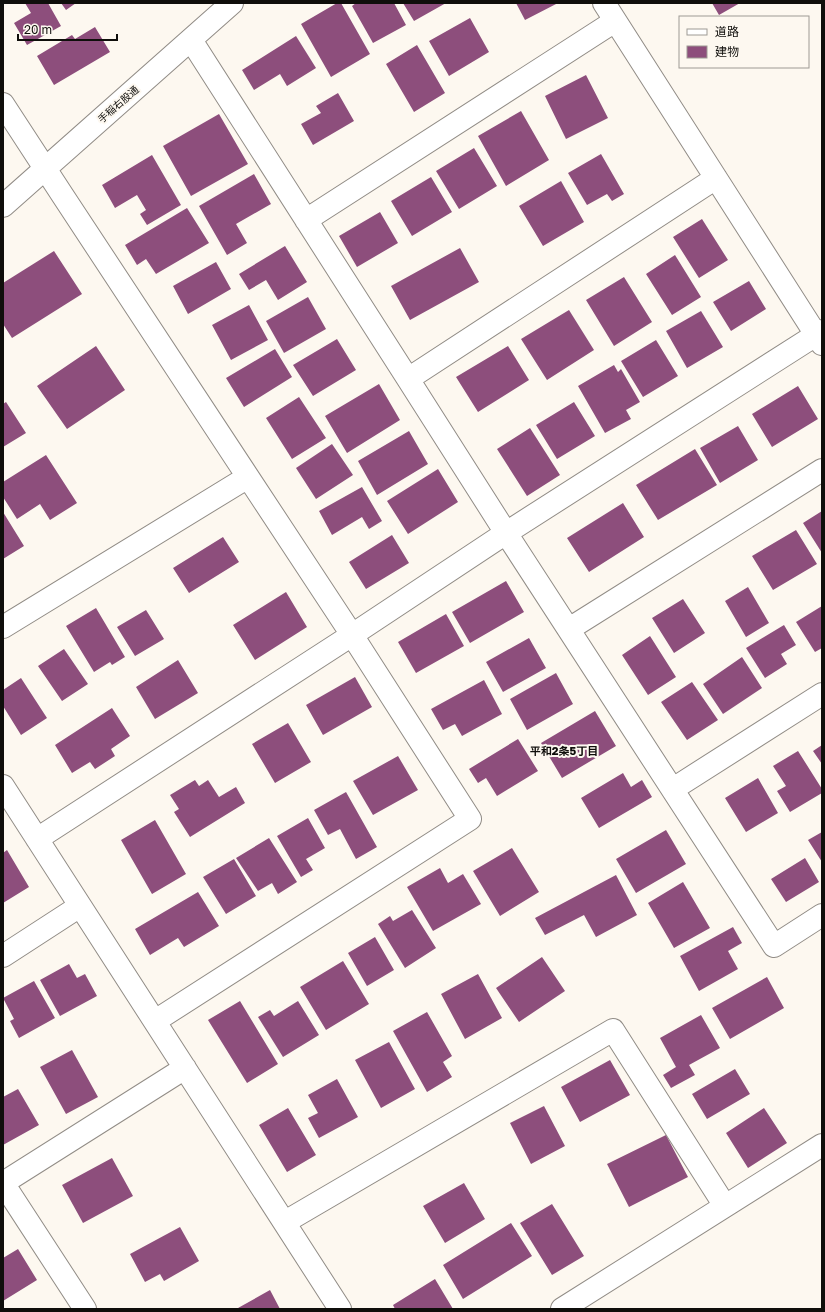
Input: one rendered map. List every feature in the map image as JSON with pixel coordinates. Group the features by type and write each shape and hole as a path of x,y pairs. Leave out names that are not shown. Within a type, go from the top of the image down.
{"street":[{"name":"手稲右股通","path":"3,206 232,3"},
{"path":"37,839 352,635 506,533 820,336 609,12 306,220"},
{"path":"190,40 506,533 774,946 822,915"},
{"path":"3,104 352,635 470,819 155,1021"},
{"path":"408,378 716,178"},
{"path":"569,630 822,470"},
{"path":"3,627 248,477"},
{"path":"673,789 822,694"},
{"path":"3,786 340,1309"},
{"path":"3,956 80,906"},
{"path":"285,1222 614,1030 725,1206"},
{"path":"85,1309 3,1183 186,1068"},
{"path":"562,1309 822,1145"}],"building":[{"path":"25,3 48,3 61,26 27,45 14,23 31,13"},
{"path":"61,3 76,3 66,10"},
{"path":"337,3 341,3 370,54 331,77 301,24"},
{"path":"356,3 394,3 406,25 373,43 352,6"},
{"path":"403,3 446,3 414,21"},
{"path":"516,3 558,3 525,20"},
{"path":"712,3 740,3 719,15"},
{"path":"470,18 489,52 449,76 429,41"},
{"path":"95,27 110,52 54,85 37,56 72,35 75,39"},
{"path":"296,36 316,68 287,86 280,74 254,90 242,70"},
{"path":"417,45 445,93 414,112 386,64"},
{"path":"586,75 608,118 566,139 545,96"},
{"path":"338,93 354,121 313,145 301,124 321,113 316,106"},
{"path":"521,111 549,160 506,186 478,136"},
{"path":"219,114 248,164 191,196 163,146"},
{"path":"474,148 497,186 459,209 436,171"},
{"path":"601,154 624,194 612,201 607,194 587,205 568,173"},
{"path":"152,155 181,205 147,225 140,214 146,210 137,195 115,208 102,185"},
{"path":"254,174 271,204 236,224 247,243 227,255 199,206"},
{"path":"431,177 452,212 412,236 391,201"},
{"path":"561,181 584,222 543,246 519,206"},
{"path":"187,208 209,243 156,274 146,259 137,265 125,245"},
{"path":"380,212 398,243 357,267 339,236"},
{"path":"702,219 728,260 699,278 673,237"},
{"path":"285,246 307,282 278,300 266,280 249,290 239,274"},
{"path":"460,248 479,282 410,320 391,286"},
{"path":"54,251 82,294 12,338 3,324 3,283"},
{"path":"675,255 701,297 672,315 646,274"},
{"path":"216,262 231,289 188,314 173,286"},
{"path":"624,277 652,322 614,346 586,300"},
{"path":"749,281 766,309 731,331 713,302"},
{"path":"308,297 326,329 284,353 266,321"},
{"path":"249,305 268,340 231,360 212,325"},
{"path":"569,310 594,350 547,380 521,339"},
{"path":"701,311 723,347 687,368 666,331"},
{"path":"337,339 356,370 313,396 293,365"},
{"path":"656,340 678,376 643,397 621,361"},
{"path":"96,346 125,390 67,429 37,386"},
{"path":"508,346 529,380 478,412 456,377"},
{"path":"275,349 292,377 244,407 226,378"},
{"path":"614,365 618,372 621,369 640,402 626,410 631,419 605,433 578,386"},
{"path":"379,384 400,420 347,453 325,416"},
{"path":"798,386 818,419 772,447 752,414"},
{"path":"299,397 326,438 292,459 266,418"},
{"path":"6,402 26,433 3,447 3,404"},
{"path":"574,402 595,436 557,459 536,425"},
{"path":"738,426 758,460 720,483 700,448"},
{"path":"530,428 560,475 527,496 497,449"},
{"path":"409,431 428,464 377,495 358,461"},
{"path":"332,444 353,475 316,499 296,468"},
{"path":"695,449 717,485 658,520 636,485"},
{"path":"46,455 77,503 50,520 40,504 17,519 3,497 3,482"},
{"path":"438,469 458,502 408,534 387,501"},
{"path":"362,487 382,521 369,529 362,517 332,535 319,511"},
{"path":"623,503 644,537 589,572 567,538"},
{"path":"822,511 822,553 803,523"},
{"path":"3,512 24,546 3,559"},
{"path":"796,530 817,564 773,590 752,556"},
{"path":"392,535 409,563 366,589 349,562"},
{"path":"223,537 239,562 189,593 173,568"},
{"path":"506,581 524,612 470,643 452,612"},
{"path":"748,587 769,623 746,637 725,601"},
{"path":"286,592 307,627 255,660 233,625"},
{"path":"683,599 705,633 674,653 652,618"},
{"path":"822,606 822,648 815,652 796,622"},
{"path":"96,608 125,657 112,665 110,662 94,672 66,626"},
{"path":"146,610 164,639 135,656 117,627"},
{"path":"446,614 464,646 416,673 398,642"},
{"path":"784,625 796,645 781,654 787,664 765,678 746,648"},
{"path":"650,636 676,677 648,695 622,655"},
{"path":"529,638 546,668 503,692 486,662"},
{"path":"64,649 88,684 62,701 38,666"},
{"path":"742,657 762,688 723,714 703,684"},
{"path":"178,660 198,693 155,719 136,687"},
{"path":"556,673 573,704 527,730 510,699"},
{"path":"355,677 372,707 323,735 306,705"},
{"path":"21,678 47,718 21,735 3,706 3,690"},
{"path":"484,680 502,714 462,736 455,724 443,730 431,709"},
{"path":"692,682 718,720 687,740 661,702"},
{"path":"112,708 130,736 111,749 115,756 95,769 90,762 72,773 55,745"},
{"path":"595,711 616,746 562,778 541,743"},
{"path":"288,723 311,762 275,783 252,744"},
{"path":"518,739 538,771 497,796 486,778 478,783 469,769"},
{"path":"822,745 822,764 813,751"},
{"path":"798,751 822,789 822,793 790,812 777,791 786,786 773,766"},
{"path":"398,756 418,790 373,815 353,781"},
{"path":"623,773 631,787 642,780 652,797 599,828 581,798"},
{"path":"758,778 778,813 746,832 725,798"},
{"path":"195,780 199,786 208,780 219,797 236,787 245,803 190,837 174,812 179,809 170,795"},
{"path":"346,792 377,847 356,859 340,829 328,835 314,810"},
{"path":"308,818 325,848 306,859 313,870 301,877 277,836"},
{"path":"155,820 186,874 152,894 121,840"},
{"path":"666,830 686,864 636,893 616,859"},
{"path":"822,832 822,862 808,840"},
{"path":"269,838 297,882 278,894 272,883 258,891 236,858"},
{"path":"512,848 539,892 500,916 473,871"},
{"path":"7,850 29,887 3,903 3,853"},
{"path":"805,858 819,882 786,902 771,879"},
{"path":"234,859 256,896 226,914 203,877"},
{"path":"440,868 448,883 463,874 481,904 433,931 407,887"},
{"path":"616,875 637,915 596,937 584,915 545,935 535,918"},
{"path":"683,882 710,928 674,948 648,903"},
{"path":"198,892 219,926 184,947 178,938 150,955 135,929"},
{"path":"412,910 436,948 405,968 378,924 390,916 393,921"},
{"path":"733,927 742,943 728,951 738,969 699,991 680,956"},
{"path":"375,937 394,970 367,986 348,953"},
{"path":"542,957 565,991 519,1022 496,988"},
{"path":"343,961 369,1004 326,1030 300,987"},
{"path":"69,964 77,978 85,974 97,996 60,1016 40,980"},
{"path":"478,974 502,1018 465,1039 441,994"},
{"path":"767,977 784,1008 730,1039 712,1008"},
{"path":"34,981 55,1018 19,1038 10,1021 14,1019 3,998"},
{"path":"240,1001 278,1064 247,1083 208,1020"},
{"path":"298,1001 319,1035 283,1057 258,1017 270,1010 274,1016"},
{"path":"427,1012 452,1056 443,1062 452,1077 427,1092 393,1031"},
{"path":"701,1015 720,1048 689,1065 695,1075 671,1088 663,1075 676,1067 660,1038"},
{"path":"389,1042 415,1089 381,1108 355,1060"},
{"path":"72,1050 98,1097 66,1114 40,1067"},
{"path":"610,1060 630,1095 580,1122 561,1087"},
{"path":"735,1069 750,1094 707,1119 692,1094"},
{"path":"337,1079 358,1117 319,1138 308,1118 318,1113 308,1095"},
{"path":"18,1089 39,1125 3,1145 3,1097"},
{"path":"544,1106 565,1146 531,1164 510,1123"},
{"path":"288,1108 316,1155 287,1172 259,1125"},
{"path":"764,1108 787,1143 748,1168 726,1133"},
{"path":"666,1135 688,1177 629,1207 607,1164"},
{"path":"112,1158 133,1196 83,1223 62,1185"},
{"path":"464,1183 485,1219 445,1243 423,1206"},
{"path":"552,1204 584,1256 552,1275 520,1223"},
{"path":"511,1223 532,1256 463,1299 443,1265"},
{"path":"180,1227 199,1261 164,1281 160,1274 145,1282 130,1254"},
{"path":"18,1249 37,1280 3,1301 3,1258"},
{"path":"435,1279 453,1309 395,1309 393,1305"},
{"path":"270,1290 280,1309 238,1309 238,1308"}],"district":[{"name":"平和2条5丁目","path":"564,751"}]}
